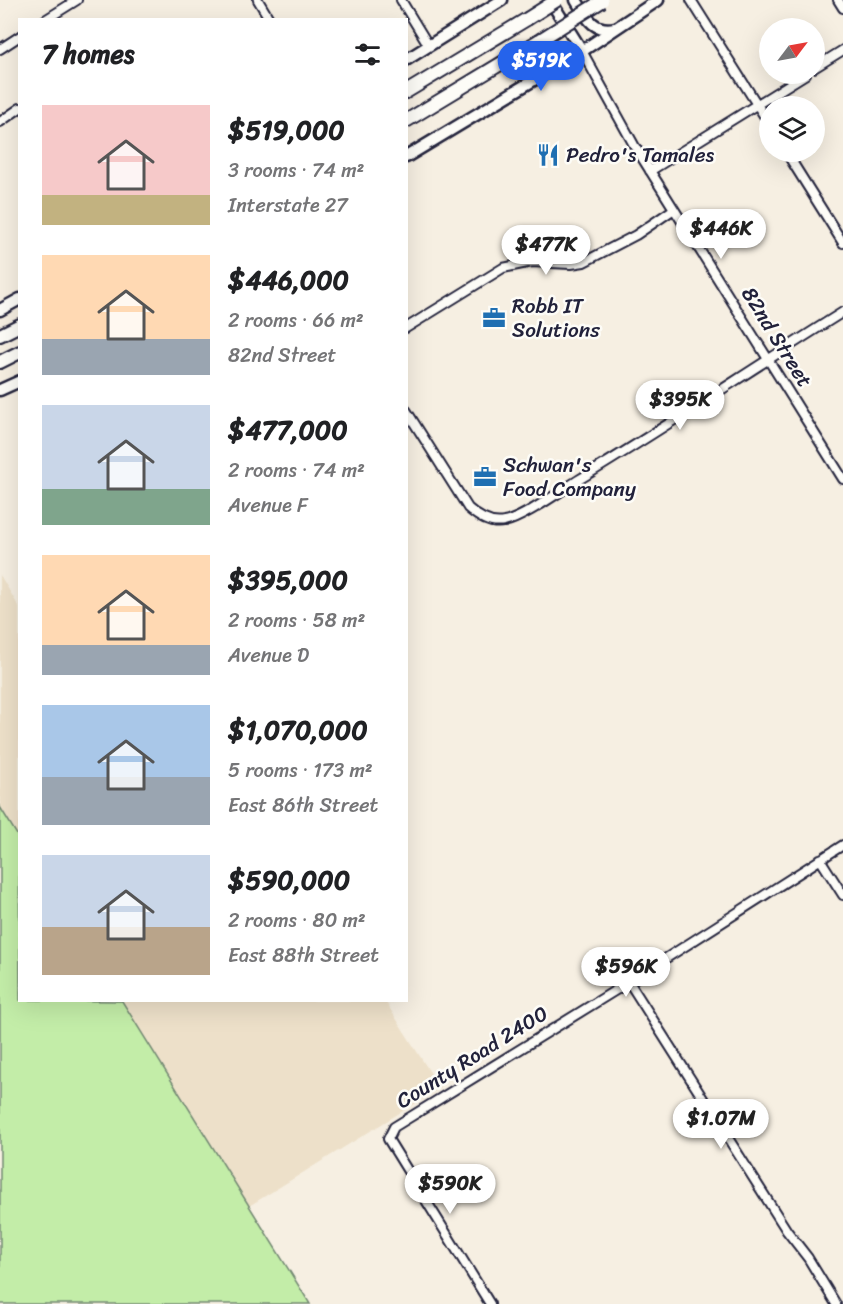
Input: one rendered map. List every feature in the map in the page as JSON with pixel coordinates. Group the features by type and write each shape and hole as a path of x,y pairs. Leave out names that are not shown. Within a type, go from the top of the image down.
{"highway":[{"path":"408,91 558,0"},
{"path":"408,120 603,0"},
{"path":"0,335 18,326"},
{"path":"0,362 18,353"}],"main road":[{"path":"408,59 502,0"},
{"name":"82nd Street","path":"550,0 582,51"},
{"path":"576,0 588,20 597,27 603,29 618,27"},
{"path":"408,156 582,51 658,0"},
{"path":"0,310 18,300"},
{"path":"0,390 18,382"}],"street":[{"path":"48,18 76,0"},
{"path":"258,0 269,18"},
{"path":"401,0 429,46"},
{"path":"691,0 759,109"},
{"path":"838,0 843,8"},
{"path":"0,49 18,37"},
{"path":"825,61 843,50"},
{"name":"82nd Street","path":"582,51 650,171 843,479"},
{"path":"650,171 790,84"},
{"path":"0,122 18,109"},
{"path":"792,162 843,243"},
{"path":"408,327 502,268 532,262 571,264 584,262 636,235 674,209"},
{"path":"408,413 468,508 481,519 490,522 504,522 523,514 595,470 843,312"},
{"name":"County Road 2400","path":"489,1304 388,1139 394,1127 629,982 843,845"},
{"path":"820,859 843,895"},
{"path":"629,982 836,1304"}],"shaded area":[{"path":"0,575 18,605 18,838 0,809"},
{"path":"121,1002 386,1002 440,1088 249,1206"}],"green space":[{"path":"0,807 18,836 18,1002 123,1002 310,1304 0,1304"}],"place":[{"name":"Pedro's Tamales","path":"548,155"},
{"name":"Robb IT Solutions","path":"494,318"},
{"name":"Schwan's Food Company","path":"485,477"}]}
